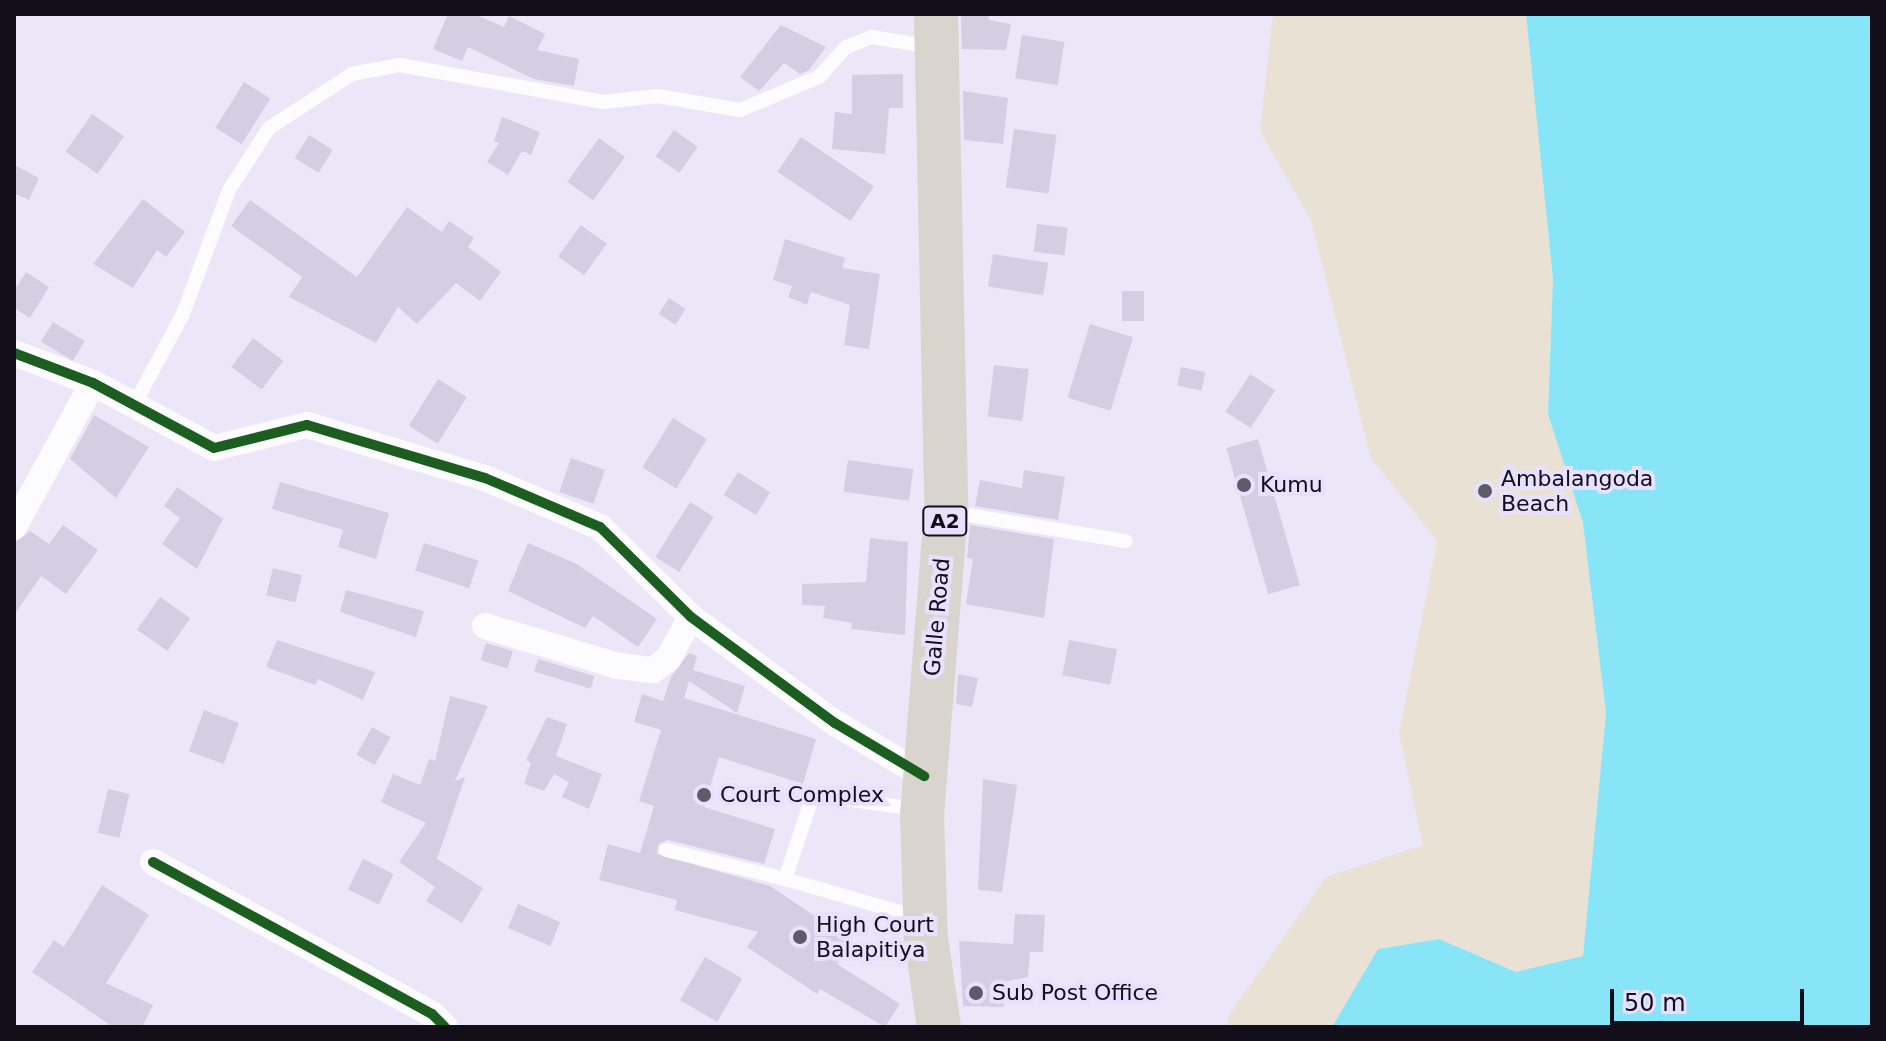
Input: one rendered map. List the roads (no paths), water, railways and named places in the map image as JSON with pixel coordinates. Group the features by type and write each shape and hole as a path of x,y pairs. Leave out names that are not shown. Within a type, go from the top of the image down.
{"highway":[{"name":"Galle Road","path":"937,31 946,511 923,793 925,919 939,1027"}],"street":[{"path":"14,353 93,383 214,448 307,425 485,478 600,527 691,617 835,723 923,793"},
{"path":"14,527 93,383"},
{"path":"485,626 618,666 653,670 668,659 691,617"},
{"path":"153,862 432,1014 445,1027"}],"lane":[{"path":"134,405 183,314 229,190 269,128 352,74 400,65 604,102 658,96 740,110 819,77 846,47 872,37 937,31"},
{"path":"946,511 1126,541"},
{"path":"785,879 813,795 923,793"},
{"path":"666,850 785,879 925,919"}],"water":[{"path":"1526,14 1872,14 1872,1027 1332,1027 1378,949 1439,939 1516,972 1583,956 1606,713 1583,523 1548,414 1553,279"}],"place":[{"name":"Kumu","path":"1244,485"},
{"name":"Ambalangoda Beach","path":"1485,491"},
{"name":"Court Complex","path":"704,795"},
{"name":"High Court Balapitiya","path":"800,937"},
{"name":"Sub Post Office","path":"976,993"}]}
